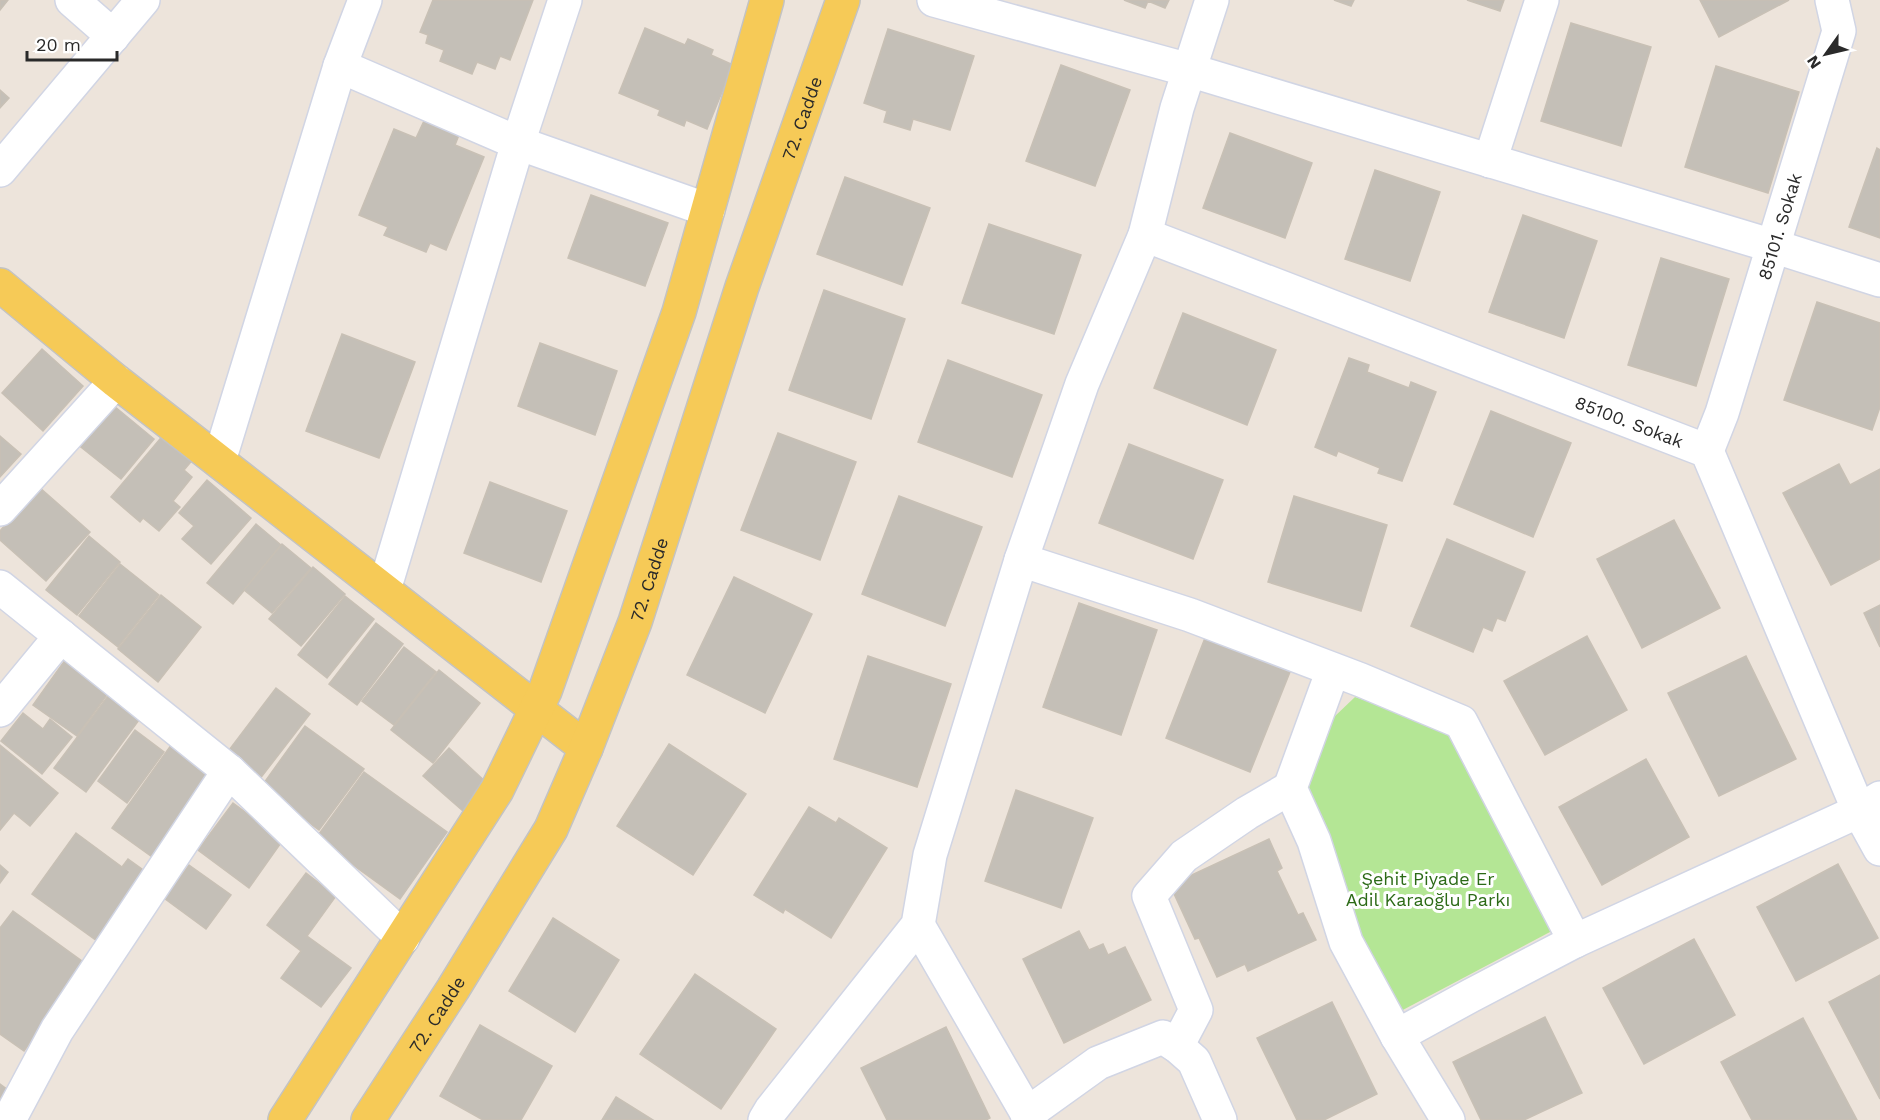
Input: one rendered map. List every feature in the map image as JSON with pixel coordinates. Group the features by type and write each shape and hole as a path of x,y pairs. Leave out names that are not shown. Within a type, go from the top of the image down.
{"main road":[{"path":"285,1120 497,790 537,708 549,680 679,312 767,0"},
{"name":"72. Cadde","path":"368,1120 453,989 551,830 586,748 635,622 742,286 843,0"},
{"path":"0,285 116,381 586,748"}],"street":[{"path":"72,0 112,36"},
{"path":"0,170 143,0"},
{"path":"219,461 340,66 365,0"},
{"path":"384,590 518,143 565,0"},
{"path":"934,0 1189,70 1880,280"},
{"path":"765,1120 918,925 930,855 1021,560 1082,384 1145,235 1177,108 1212,0"},
{"path":"1490,161 1542,0"},
{"name":"85101. Sokak","path":"1707,451 1722,413 1839,31 1832,0"},
{"path":"340,66 518,143 708,210"},
{"name":"85100. Sokak","path":"1145,235 1707,451 1869,805 1880,849"},
{"path":"0,509 116,381"},
{"path":"1021,560 1190,615 1461,722 1575,941"},
{"path":"0,587 229,771 403,938"},
{"path":"0,710 61,636"},
{"path":"1177,1046 1196,1010 1149,896 1184,856 1247,813 1290,788 1333,670"},
{"path":"9,1120 57,1030 229,771"},
{"path":"1290,788 1314,841 1346,942 1448,1120"},
{"path":"1398,1036 1575,941 1869,805"},
{"path":"918,925 1029,1117 1098,1062 1163,1037 1194,1061 1220,1120"}],"green space":[{"name":"Şehit Piyade Er Adil Karaoğlu Parkı","path":"1355,697 1447,728 1549,921 1550,932 1399,1012 1297,828 1311,739"}],"building":[{"path":"0,0 8,0 0,10"},
{"path":"433,0 533,0 510,60 500,56 495,69 477,62 472,74 440,61 444,50 426,43 428,35 420,32"},
{"path":"1124,0 1169,0 1165,8 1148,1 1145,8"},
{"path":"1334,0 1354,0 1351,6"},
{"path":"1467,0 1504,0 1500,11"},
{"path":"1700,0 1789,0 1719,37"},
{"path":"1571,23 1651,47 1621,146 1541,121"},
{"path":"645,28 685,45 688,39 713,50 711,55 733,65 707,129 686,120 684,126 658,115 660,110 619,93"},
{"path":"888,29 974,56 950,130 913,119 910,130 884,122 887,111 864,103"},
{"path":"1061,65 1130,90 1095,186 1026,161"},
{"path":"1716,66 1799,92 1768,193 1685,167"},
{"path":"0,90 9,98 0,108"},
{"path":"424,121 459,135 455,145 484,157 446,250 430,243 426,252 384,235 388,227 359,215 394,129 416,138"},
{"path":"1230,133 1312,163 1285,238 1203,208"},
{"path":"1877,148 1880,150 1880,238 1849,227"},
{"path":"1375,170 1440,192 1410,281 1345,259"},
{"path":"845,177 930,208 902,285 817,254"},
{"path":"591,195 668,223 645,286 568,258"},
{"path":"1523,215 1597,241 1564,338 1489,312"},
{"path":"989,224 1081,255 1054,334 962,303"},
{"path":"1661,258 1729,279 1696,386 1628,365"},
{"path":"824,290 905,319 871,419 789,390"},
{"path":"1817,302 1880,323 1880,407 1872,430 1784,400"},
{"path":"1183,313 1276,350 1247,425 1154,388"},
{"path":"342,334 415,362 379,458 306,431"},
{"path":"540,343 617,371 595,435 518,406"},
{"path":"42,349 83,386 43,431 2,393"},
{"path":"1349,358 1369,365 1367,372 1409,388 1411,382 1436,392 1402,481 1378,473 1380,468 1338,451 1336,456 1315,447"},
{"path":"948,360 1042,395 1012,477 918,442"},
{"path":"114,406 154,439 121,479 77,444 100,415 105,419"},
{"path":"1491,411 1571,443 1533,537 1454,504"},
{"path":"165,433 194,458 184,470 192,477 173,501 180,507 159,531 143,518 140,522 111,497"},
{"path":"778,433 856,462 820,560 741,530"},
{"path":"0,436 21,454 0,477"},
{"path":"1129,444 1223,480 1193,559 1099,523"},
{"path":"1839,464 1850,485 1880,469 1880,559 1831,585 1783,493"},
{"path":"207,480 251,518 211,564 182,539 194,526 179,513"},
{"path":"490,482 567,511 541,582 464,553"},
{"path":"39,487 90,532 46,581 0,540 0,531"},
{"path":"899,496 982,527 945,626 862,594"},
{"path":"1294,496 1387,525 1361,611 1268,582"},
{"path":"1674,520 1720,608 1642,648 1597,559"},
{"path":"256,524 281,545 233,604 207,583"},
{"path":"89,536 120,562 77,615 46,590"},
{"path":"1447,539 1525,572 1505,621 1497,618 1492,631 1483,627 1473,652 1411,626"},
{"path":"282,544 311,568 272,613 244,590"},
{"path":"120,564 159,595 118,647 79,616"},
{"path":"313,567 345,594 301,646 269,619"},
{"path":"734,577 812,614 765,713 687,675"},
{"path":"161,595 201,627 158,682 118,649"},
{"path":"345,596 374,619 327,678 298,655"},
{"path":"1079,603 1157,630 1121,735 1043,707"},
{"path":"1880,605 1880,647 1864,613"},
{"path":"376,623 403,644 357,705 329,684"},
{"path":"1587,636 1627,710 1545,755 1504,681"},
{"path":"1205,638 1290,672 1250,772 1166,738"},
{"path":"404,647 436,672 394,725 362,701"},
{"path":"68,656 112,688 77,736 33,705"},
{"path":"868,656 951,684 917,787 834,759"},
{"path":"1746,656 1796,759 1719,796 1668,693"},
{"path":"439,670 480,703 433,763 391,730"},
{"path":"276,688 310,714 259,780 226,754"},
{"path":"108,696 139,720 86,792 54,768"},
{"path":"23,713 43,729 50,719 72,737 42,774 1,741"},
{"path":"305,726 364,769 319,830 261,787"},
{"path":"135,730 164,752 127,803 98,781"},
{"path":"174,741 218,773 155,859 112,828"},
{"path":"669,744 746,794 693,875 617,826"},
{"path":"0,745 58,793 30,826 14,813 0,830"},
{"path":"449,748 488,784 463,811 423,776"},
{"path":"1646,759 1689,837 1602,885 1559,807"},
{"path":"364,772 447,832 400,899 316,838"},
{"path":"1016,790 1093,818 1061,908 985,881"},
{"path":"233,803 283,840 249,888 198,850"},
{"path":"809,807 836,823 839,818 887,848 831,938 785,909 783,913 754,895"},
{"path":"76,833 122,867 128,859 146,872 97,941 32,894"},
{"path":"1269,839 1282,868 1277,871 1298,915 1303,913 1316,940 1248,971 1245,964 1217,977 1199,938 1195,939 1170,885"},
{"path":"1838,864 1878,938 1796,981 1757,907"},
{"path":"0,865 8,872 0,883"},
{"path":"189,865 231,895 206,929 164,898"},
{"path":"306,873 336,896 307,936 351,968 321,1007 281,978 301,951 267,925"},
{"path":"13,911 86,964 24,1051 0,1034 0,928"},
{"path":"553,918 619,960 575,1032 509,991"},
{"path":"1079,931 1089,950 1103,944 1108,955 1125,947 1151,1000 1064,1043 1023,959"},
{"path":"1694,939 1735,1015 1644,1064 1603,988"},
{"path":"695,974 776,1029 721,1109 640,1054"},
{"path":"1880,975 1880,1099 1829,1002"},
{"path":"1332,1002 1377,1094 1324,1120 1297,1120 1257,1038"},
{"path":"1545,1017 1582,1093 1524,1120 1481,1120 1453,1062"},
{"path":"1803,1018 1857,1120 1752,1120 1721,1062"},
{"path":"480,1025 552,1066 521,1120 483,1120 440,1096"},
{"path":"946,1027 990,1118 986,1120 887,1120 861,1068"},
{"path":"0,1084 8,1090 0,1101"},
{"path":"616,1097 653,1120 602,1120"}]}
